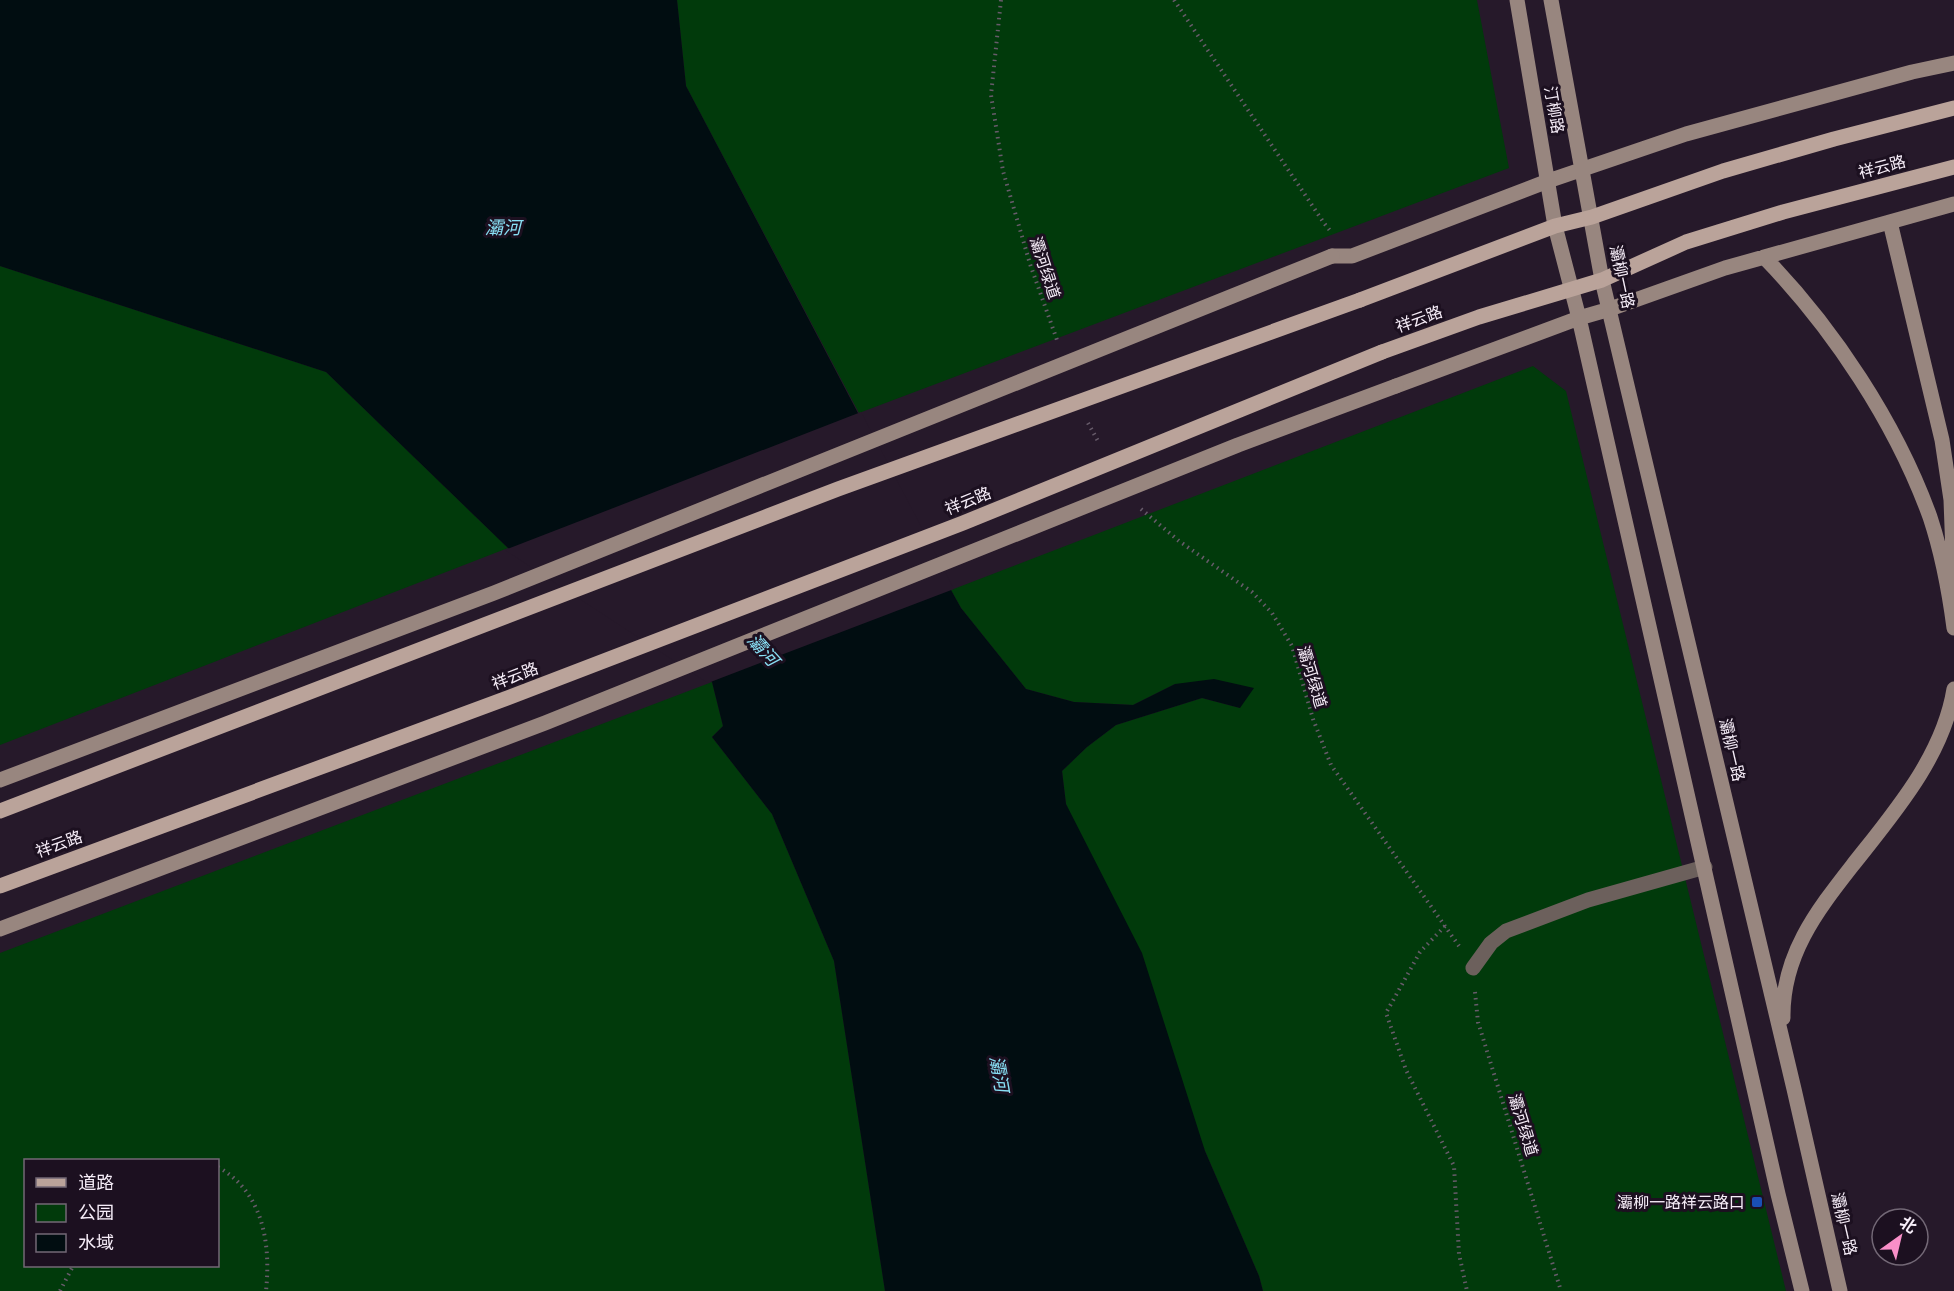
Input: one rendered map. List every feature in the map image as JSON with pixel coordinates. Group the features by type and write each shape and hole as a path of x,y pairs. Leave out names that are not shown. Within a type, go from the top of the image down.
{"main road":[{"path":"0,811 838,489 1360,300 1555,226 1592,218 1723,171 1954,108"},
{"name":"祥云路","path":"0,886 510,697 952,528 1382,352 1479,317 1602,279 1686,242 1783,212 1954,167"}],"street":[{"name":"汀柳路","path":"1517,0 1555,226"},
{"name":"汀柳路","path":"1551,0 1592,218"},
{"path":"0,780 505,588 1332,256 1352,256 1548,181 1686,134 1912,72 1954,63"},
{"path":"0,929 545,723 1238,445 1579,318 1725,268 1954,204"},
{"name":"灞柳一路","path":"1592,218 1602,279 1840,1291"},
{"path":"1890,222 1942,440 1951,500 1954,586"},
{"path":"1555,226 1579,318 1802,1291"},
{"path":"1764,257 1785,279 1853,369 1902,448 1930,517 1945,573 1954,628"},
{"path":"1783,1042 1782,1004 1787,977 1796,950 1823,902 1879,832 1931,756 1945,724 1954,689"}],"lane":[{"path":"1473,968 1491,943 1506,931 1588,900 1705,867"}],"path":[{"name":"灞河绿道","path":"1001,0 991,95 1003,171 1030,264 1061,351"},
{"path":"1174,0 1324,223 1352,256"},
{"path":"1084,416 1100,445"},
{"name":"灞河绿道","path":"1140,508 1179,541 1252,592 1272,613 1292,646 1313,719 1331,765 1473,968 1478,1022 1561,1291"},
{"path":"1445,926 1420,951 1386,1013 1406,1070 1454,1166 1459,1254 1467,1291"},
{"path":"219,1168 232,1175 245,1188 257,1208 266,1239 266,1291"},
{"path":"60,1291 72,1267"}],"green space":[{"path":"677,0 1477,0 1509,168 859,413 686,86"},
{"path":"0,266 326,372 508,548 0,745"},
{"path":"1533,366 1566,391 1786,1291 1263,1291 1259,1276 1205,1151 1066,804 1062,771 1087,747 1116,725 1202,698 1240,708 1175,684 1133,705 1074,702 1026,689 961,608 951,590"},
{"path":"712,682 723,726 712,737 772,814 834,961 885,1291 0,1291 0,953"}],"water":[{"name":"灞河","path":"0,0 677,0 686,86 961,608 1026,689 1074,702 1133,705 1175,684 1214,679 1254,688 1240,708 1202,698 1116,725 1087,747 1062,771 1066,804 1142,953 1205,1151 1259,1276 1263,1291 885,1291 834,961 772,814 712,737 723,726 712,682 508,548 326,372 0,266"}],"pier":[{"path":"861,412 954,589 708,683 505,550"}],"place":[{"name":"灞柳一路祥云路口","path":"1757,1202"}]}
